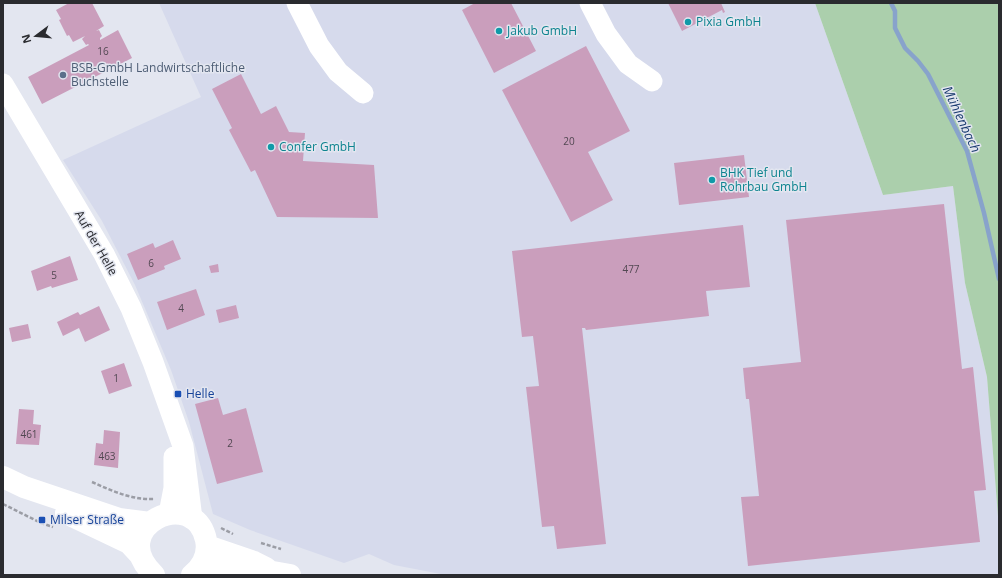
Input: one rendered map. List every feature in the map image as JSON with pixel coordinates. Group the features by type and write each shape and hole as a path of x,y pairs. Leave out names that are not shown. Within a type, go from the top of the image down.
{"main road":[{"path":"3,477 24,487 120,519 158,512 181,514 192,519 200,526 205,535 207,546 205,558 196,572"},
{"path":"24,487 50,506 129,543 141,556 146,567 154,575"},
{"path":"141,556 140,544 143,532 158,512"},
{"path":"207,546 281,573"},
{"path":"196,572 281,573"}],"street":[{"path":"297,3 319,46 338,72 363,92"},
{"path":"590,3 606,34 628,64 652,81"},
{"name":"Auf der Helle","path":"3,84 104,254 131,308 183,446 192,519"},
{"name":"Auf der Helle","path":"158,512 175,469 171,411"}],"path":[{"path":"92,482 126,496 143,499 158,512"},
{"path":"217,526 236,535"},
{"path":"259,542 281,549"}],"shaded area":[{"path":"159,3 815,3 883,195 953,186 965,283 987,377 999,529 999,575 446,575 394,565 369,554 344,563 250,530 213,514 189,422 171,370 135,285 102,221 63,160 201,97"}],"green space":[{"path":"815,3 999,3 999,529 987,377 965,283 953,186 883,195"}],"building":[{"path":"69,3 92,3 104,26 96,31 99,30 102,36 100,40 118,30 132,58 42,104 28,77 89,45 86,45 82,39 85,36 73,42 69,35 67,36 59,20 61,19 56,10"},
{"name":"Jakub GmbH","path":"475,3 511,3 536,51 494,73 462,10"},
{"name":"Pixia GmbH","path":"668,3 721,3 725,12 723,13 722,10 682,31"},
{"path":"586,46 630,131 588,152 613,200 571,222 502,90"},
{"name":"Confer GmbH","path":"241,74 261,114 276,106 289,132 305,133 303,161 374,165 378,218 277,217 255,170 251,172 229,130 232,128 212,89"},
{"name":"BHK Tief und Rohrbau GmbH","path":"744,155 749,197 679,205 674,163"},
{"path":"944,204 962,369 973,367 986,490 974,491 980,542 748,566 741,497 759,496 749,399 746,399 743,368 801,362 786,220"},
{"path":"743,225 750,287 706,291 709,316 586,330 585,328 582,328 606,544 557,549 554,526 542,527 526,387 539,386 533,336 522,337 512,251"},
{"path":"173,240 181,259 164,266 165,269 138,280 127,254 153,243 155,248"},
{"path":"70,256 78,280 52,288 51,286 37,291 31,271"},
{"path":"218,264 219,272 211,273 209,266"},
{"path":"196,289 205,315 167,330 157,302"},
{"path":"236,305 239,318 219,323 216,310"},
{"path":"99,306 110,330 85,342 79,328 63,336 57,322 78,312 80,315"},
{"path":"28,324 31,338 12,342 9,328"},
{"path":"124,363 132,386 109,394 101,371"},
{"path":"218,398 223,415 246,408 263,472 217,484 195,404"},
{"path":"19,409 34,410 33,424 41,425 39,445 16,444"},
{"path":"104,430 120,432 118,468 94,465 96,443 103,444"}],"waterway":[{"name":"Mühlenbach","path":"891,3 895,11 895,28 905,48 928,74 967,151 984,213 999,279"}],"place":[{"name":"Pixia GmbH","path":"688,22"},
{"name":"Jakub GmbH","path":"499,31"},
{"name":"BSB-GmbH Landwirtschaftliche Buchstelle","path":"63,75"},
{"name":"Confer GmbH","path":"271,147"},
{"name":"BHK Tief und Rohrbau GmbH","path":"712,180"},
{"name":"Helle","path":"178,394"},
{"name":"Milser Straße","path":"42,520"}]}
